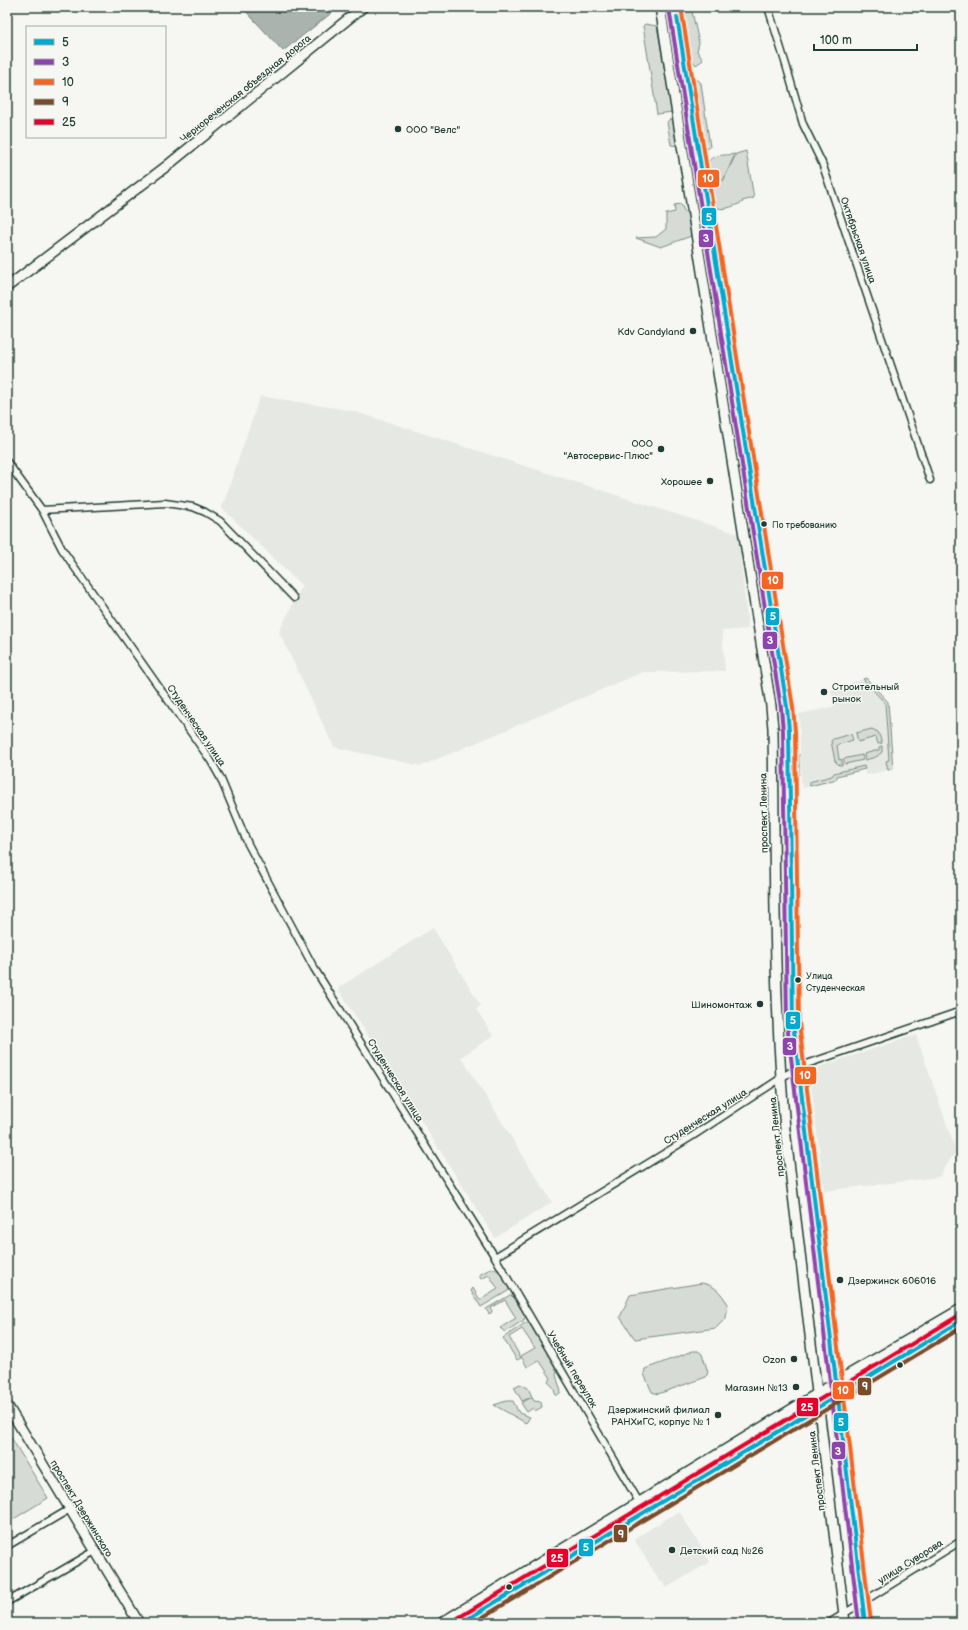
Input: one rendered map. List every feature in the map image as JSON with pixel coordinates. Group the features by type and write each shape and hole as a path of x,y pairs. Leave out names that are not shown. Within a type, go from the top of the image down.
{"main road":[{"name":"Чернореченская объездная дорога","path":"7,287 168,165 362,7"},
{"name":"проспект Ленина","path":"660,7 771,706 773,728 777,1014 780,1079 845,1618"},
{"path":"676,7 787,707 789,731 793,1023 866,1623"},
{"path":"441,1623 836,1383 961,1309"},
{"path":"467,1622 645,1512 961,1321"},
{"name":"проспект Дзержинского","path":"7,1405 139,1623"},
{"name":"Учебный переулок","path":"639,1502 645,1512"}],"street":[{"name":"Октябрьская улица","path":"768,7 802,124 822,163 930,480"},
{"name":"Студенческая улица","path":"7,462 42,510 62,549 211,760 220,776 248,844 314,968 495,1257 692,1137 798,1067 961,1011"},
{"path":"42,510 165,503 193,507 220,521 294,598"},
{"name":"Учебный переулок","path":"495,1257 639,1502"},
{"path":"7,1546 70,1509"},
{"name":"улица Суворова","path":"829,1623 845,1618 863,1602 961,1541"},
{"path":"7,1602 95,1551"}],"shaded area":[{"path":"242,7 339,7 283,51"},
{"path":"683,7 691,7 699,43 697,51 703,60 696,65 691,59"},
{"path":"645,24 657,26 672,112 657,114 643,26"},
{"path":"698,80 701,83 710,147 706,150 701,149 690,84 692,81"},
{"path":"670,119 674,122 678,146 671,145 667,122"},
{"path":"746,151 754,198 742,201 743,202 728,208 721,209 713,207 706,165 712,158 735,154 723,181 736,154"},
{"path":"681,204 684,211 689,215 691,236 661,247 636,238 656,237 666,229 666,214 675,212 674,205"},
{"path":"260,396 353,411 738,534 748,629 722,631 725,671 643,672 421,766 334,747 279,632 302,586 222,508"},
{"path":"866,678 888,702 893,769 866,775 864,769 837,776 837,779 803,788 801,781 799,714 834,707 831,690"},
{"path":"866,678 888,702 893,769 888,770 886,761 889,760 885,703 863,679"},
{"path":"872,729 878,732 882,743 878,744 876,737 858,742 856,733"},
{"path":"851,734 853,740 837,745 839,760 841,759 843,765 839,765 835,761 831,741 833,739"},
{"path":"882,746 882,752 876,757 865,760 864,754 879,750 879,747"},
{"path":"799,754 799,775 797,775 795,774 794,755"},
{"path":"862,755 863,760 845,764 843,759"},
{"path":"864,766 865,769 837,776 837,779 810,786 809,782 832,776 834,773"},
{"path":"433,928 481,1006 476,1009 493,1036 461,1057 552,1202 495,1238 338,988"},
{"path":"916,1035 956,1151 939,1177 824,1191 810,1075 812,1069"},
{"path":"492,1268 499,1271 510,1288 508,1291 481,1307 471,1291 473,1288 480,1300 498,1289 489,1275 481,1279 479,1275"},
{"path":"702,1283 717,1290 728,1304 726,1318 716,1328 635,1339 620,1317 630,1295"},
{"path":"510,1295 517,1299 526,1315 524,1320 505,1332 500,1328 516,1318 505,1300 491,1308 492,1312 489,1314 486,1309"},
{"path":"525,1323 529,1323 540,1337 558,1368 556,1375 561,1392 556,1396 553,1387 548,1382 551,1378 539,1360 527,1367 521,1356 535,1348 522,1329 509,1337 521,1358 517,1360 503,1338"},
{"path":"693,1351 698,1351 702,1354 708,1372 706,1377 658,1394 652,1392 644,1374 645,1369"},
{"path":"520,1384 528,1388 534,1401 541,1402 542,1407 535,1411 533,1408 527,1412 521,1403 532,1397 522,1401 514,1387"},
{"path":"506,1401 513,1401 519,1413 530,1417 526,1423 494,1405"},
{"path":"7,1431 48,1498 7,1523"},
{"name":"Детский сад №26","path":"679,1511 710,1562 666,1588 662,1580 660,1582 634,1539"}],"transit line":[{"name":"10","path":"681,7 793,707 795,731 799,1023 871,1622"},
{"name":"3","path":"669,8 781,708 783,731 787,1024 859,1623"},
{"name":"5","path":"677,17 787,707 789,731 793,1023 865,1623"},
{"name":"25","path":"458,1618 958,1316"},
{"name":"5","path":"461,1623 961,1321"},
{"name":"9","path":"473,1623 961,1328"}],"place":[{"name":"ООО \"Велс\"","path":"398,129"},
{"name":"Kdv Candyland","path":"693,331"},
{"name":"ООО \"Автосервис-Плюс\"","path":"661,449"},
{"name":"Хорошее","path":"710,481"},
{"name":"По требованию","path":"764,524"},
{"name":"Строительный рынок","path":"824,692"},
{"name":"Улица Студенческая","path":"798,980"},
{"name":"Шиномонтаж","path":"760,1004"},
{"name":"Дзержинск 606016","path":"840,1280"},
{"name":"Ozon","path":"794,1359"},
{"name":"Магазин №13","path":"796,1387"},
{"name":"Дзержинский филиал РАНХиГС, корпус № 1","path":"718,1415"},
{"name":"Детский сад №26","path":"672,1550"}]}
